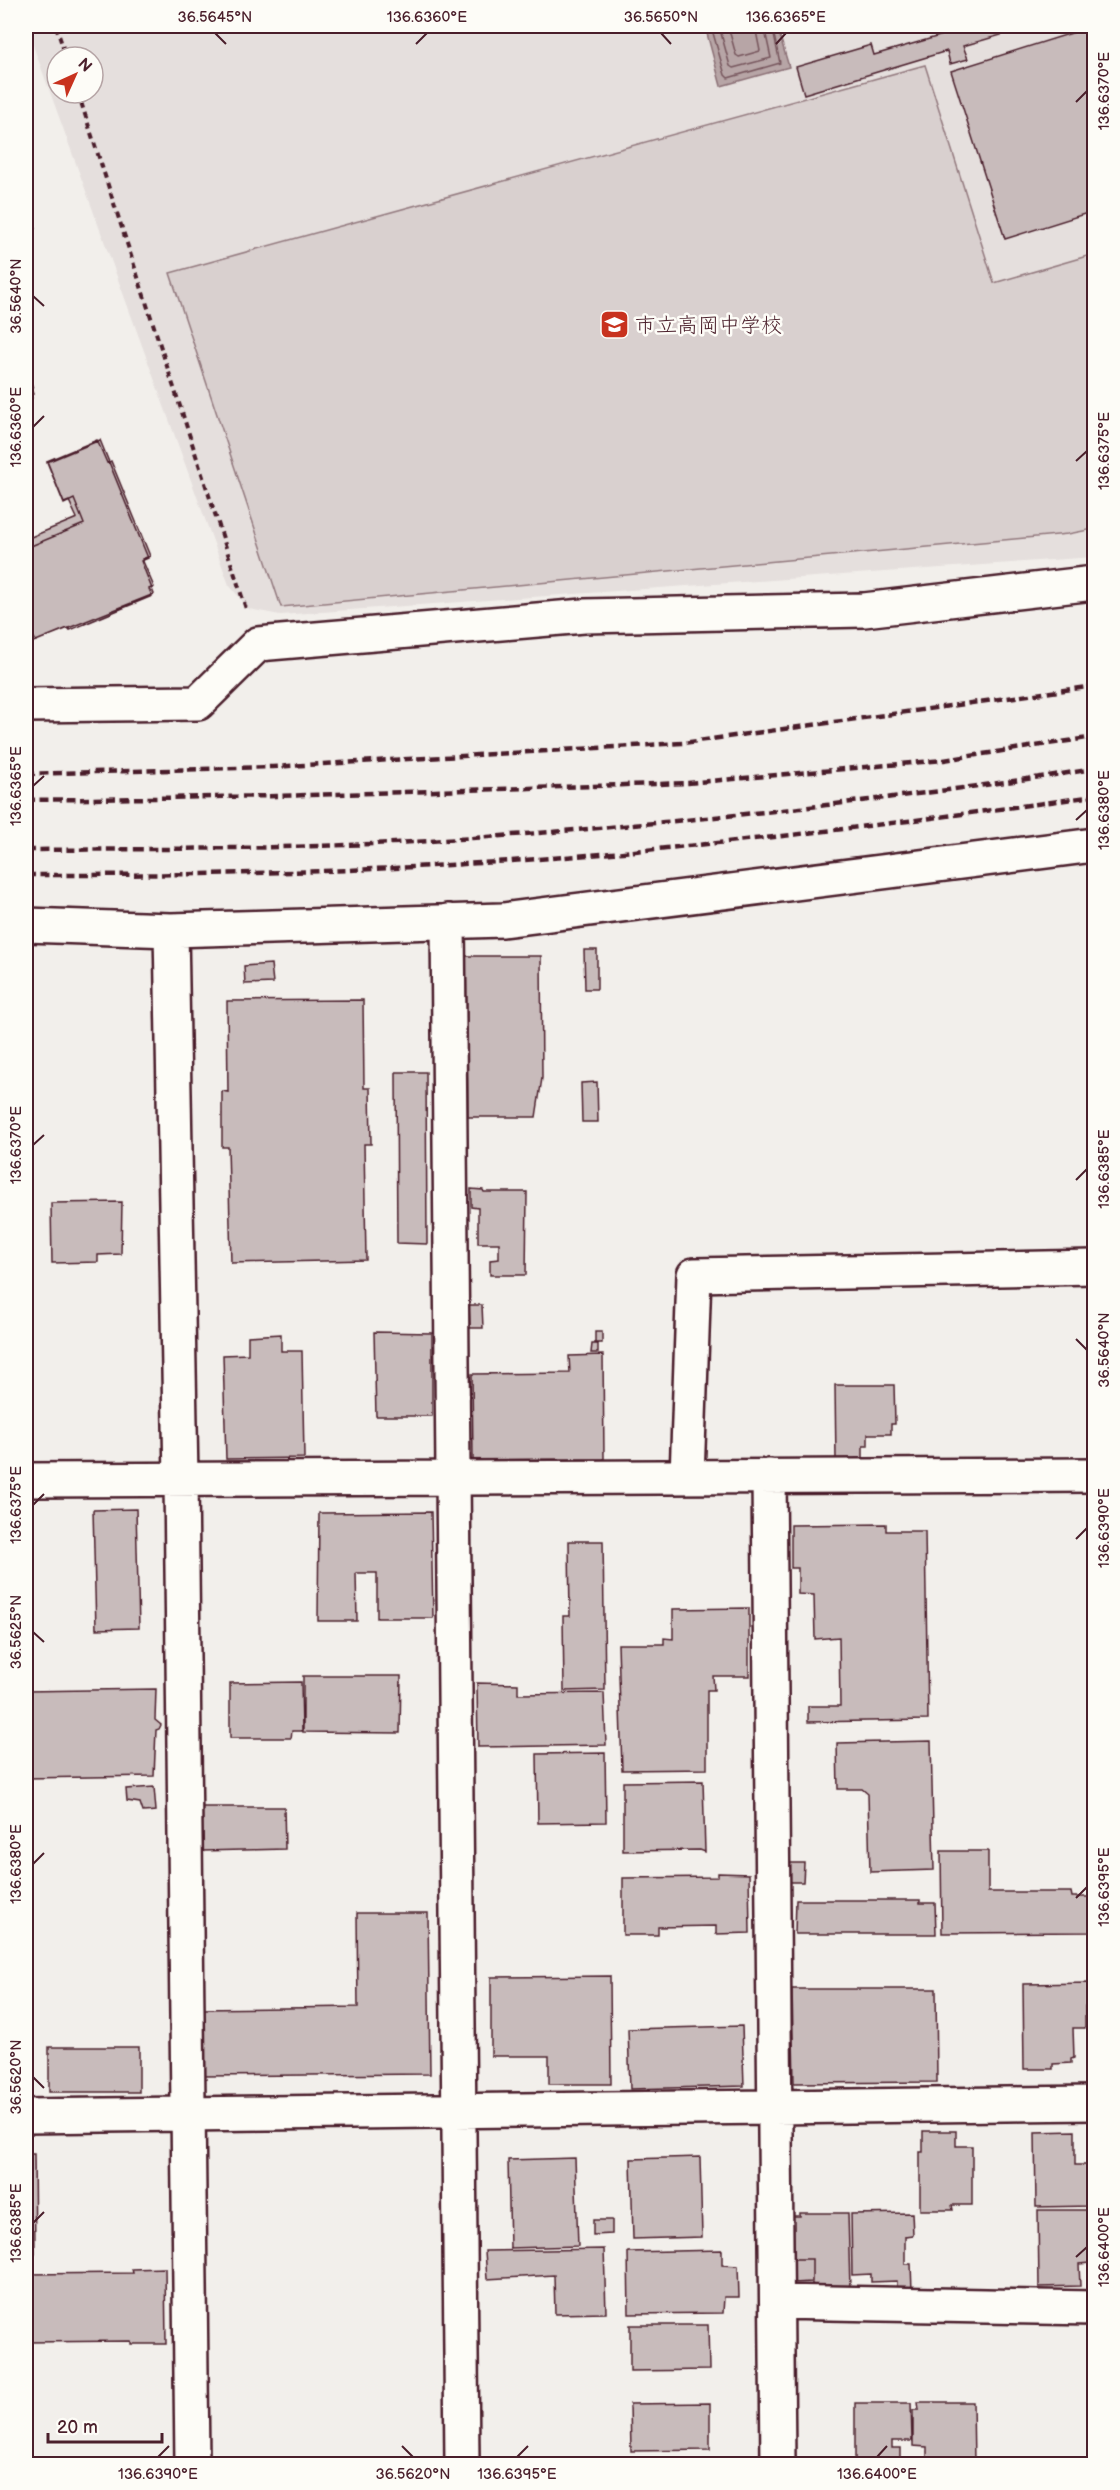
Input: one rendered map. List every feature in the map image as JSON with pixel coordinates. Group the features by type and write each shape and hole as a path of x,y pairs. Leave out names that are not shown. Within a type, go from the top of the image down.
{"street":[{"path":"26,705 198,703 258,644 584,616 864,610 1095,583"},
{"path":"26,925 171,930 503,920 1095,845"},
{"path":"448,921 462,2464"},
{"path":"171,930 181,1479 192,2464"},
{"path":"687,1477 694,1275 1095,1268"},
{"path":"26,1480 1095,1475"},
{"path":"769,1476 778,2464"},
{"path":"26,2116 1095,2103"},
{"path":"777,2302 1095,2308"}],"path":[{"path":"56,26 62,45"},
{"path":"82,105 258,644"}],"shaded area":[{"name":"市立高岡中学校","path":"26,26 1094,26 1094,557 280,615 249,609 229,585 55,105 105,105 105,45 45,45 45,78"},
{"name":"市立高岡中学校","path":"925,65 994,283 1094,254 1094,529 1068,534 281,607 170,273"}],"water":[{"path":"705,26 777,26 789,67 721,86"}],"building":[{"path":"974,26 1032,26 963,46 968,59 950,64 947,51 804,94 796,67 871,45 874,55"},
{"path":"1094,26 1094,211 1005,239 951,71"},
{"path":"26,204 35,228 26,231"},
{"path":"26,370 33,388 28,390 32,398 26,401"},
{"path":"26,376 33,394 26,397"},
{"path":"97,440 107,463 111,461 150,556 142,559 154,587 149,589 152,596 70,630 68,628 36,641 34,638 28,640 26,635 26,539 77,518 69,501 64,503 47,461"},
{"path":"100,440 148,558 141,561 154,594 26,645 26,548 84,524 74,499 64,504 47,462"},
{"path":"584,950 597,950 597,989 585,989"},
{"path":"466,956 541,956 542,1078 536,1117 468,1117"},
{"path":"271,964 273,983 245,984 244,966"},
{"path":"363,1000 364,1088 370,1088 371,1144 364,1144 366,1260 231,1263 228,1147 222,1147 222,1091 228,1092 227,1001"},
{"path":"396,1072 426,1072 427,1244 397,1243"},
{"path":"597,1082 598,1122 582,1122 581,1083"},
{"path":"471,1189 484,1192 527,1192 526,1275 490,1275 490,1260 499,1259 499,1243 478,1243 478,1208 471,1207"},
{"path":"122,1202 121,1254 98,1255 98,1262 52,1263 51,1203"},
{"path":"469,1305 482,1305 483,1328 470,1328"},
{"path":"374,1332 432,1333 432,1416 376,1416"},
{"path":"595,1332 602,1332 602,1343 595,1343"},
{"path":"281,1334 281,1351 302,1351 304,1458 226,1459 223,1355 248,1354 248,1336"},
{"path":"592,1344 598,1344 598,1353 591,1353"},
{"path":"603,1355 604,1459 473,1460 472,1374 570,1373 569,1356"},
{"path":"835,1385 894,1385 895,1424 891,1424 891,1434 868,1434 868,1446 863,1446 863,1460 836,1460"},
{"path":"136,1509 139,1628 96,1629 93,1510"},
{"path":"431,1512 433,1618 377,1618 377,1573 356,1573 357,1621 318,1621 319,1513"},
{"path":"886,1524 886,1531 925,1531 928,1720 808,1722 808,1706 840,1706 839,1637 815,1639 814,1595 798,1594 798,1568 791,1568 791,1525"},
{"path":"569,1541 603,1541 605,1690 564,1691 563,1616 570,1616"},
{"path":"749,1608 749,1676 713,1676 714,1690 707,1690 707,1769 622,1770 618,1644 664,1644 664,1638 673,1639 673,1609"},
{"path":"303,1676 401,1676 400,1733 303,1732"},
{"path":"301,1682 302,1731 292,1731 291,1738 230,1738 230,1683"},
{"path":"477,1683 518,1684 518,1694 604,1693 606,1745 478,1747"},
{"path":"156,1689 155,1720 161,1725 156,1730 154,1776 26,1778 26,1691"},
{"path":"931,1741 934,1870 870,1872 868,1794 862,1789 838,1789 837,1743"},
{"path":"605,1753 606,1822 538,1823 537,1754"},
{"path":"703,1781 705,1852 700,1850 623,1851 623,1782"},
{"path":"154,1787 156,1811 143,1812 140,1803 127,1801 126,1789"},
{"path":"202,1807 284,1807 285,1849 202,1851"},
{"path":"941,1851 988,1851 988,1892 1071,1892 1072,1897 1091,1897 1092,1932 942,1933"},
{"path":"790,1863 804,1863 803,1882 790,1882"},
{"path":"718,1873 749,1874 750,1933 716,1934 716,1926 658,1927 658,1935 623,1935 623,1878 718,1877"},
{"path":"718,1873 749,1874 750,1933 716,1934 716,1926 658,1927 658,1935 623,1935 623,1878 718,1877"},
{"path":"796,1900 920,1900 920,1903 935,1903 936,1934 795,1934"},
{"path":"357,1913 428,1913 430,2074 201,2076 200,2009 358,2007"},
{"path":"610,1976 611,2084 549,2084 549,2056 491,2056 491,1977"},
{"path":"1093,1983 1093,2006 1085,2006 1085,2028 1073,2028 1074,2058 1071,2059 1071,2063 1053,2064 1053,2069 1024,2069 1023,1984"},
{"path":"792,1989 936,1989 937,2082 794,2083"},
{"path":"742,2026 744,2086 630,2089 628,2029"},
{"path":"742,2026 744,2086 630,2089 628,2029"},
{"path":"49,2047 139,2047 139,2092 49,2092"},
{"path":"923,2131 956,2131 956,2146 972,2146 972,2205 952,2205 953,2210 920,2210 920,2152 923,2152"},
{"path":"1075,2131 1075,2165 1091,2165 1091,2206 1036,2207 1035,2132"},
{"path":"26,2154 34,2154 35,2254 26,2254"},
{"path":"700,2157 702,2237 633,2239 631,2159"},
{"path":"575,2158 578,2246 510,2248 508,2160"},
{"path":"1038,2210 1091,2210 1092,2260 1090,2263 1079,2264 1080,2286 1039,2287"},
{"path":"800,2213 848,2213 850,2289 812,2290 812,2259 791,2259 793,2216 800,2216"},
{"path":"912,2213 913,2235 905,2236 905,2264 911,2264 912,2291 897,2291 897,2281 871,2282 871,2274 852,2275 851,2214"},
{"path":"593,2220 612,2220 612,2234 593,2235"},
{"path":"604,2249 606,2313 555,2314 554,2275 487,2279 485,2251"},
{"path":"722,2250 722,2265 738,2266 739,2297 724,2297 723,2313 629,2314 628,2252"},
{"path":"791,2259 812,2259 812,2282 792,2283"},
{"path":"165,2268 166,2344 131,2344 131,2341 26,2342 26,2274 133,2273 132,2269"},
{"path":"630,2325 708,2325 709,2370 630,2371"},
{"path":"918,2402 973,2402 974,2464 927,2464 927,2447 913,2446 913,2410 919,2410"},
{"path":"710,2403 710,2450 631,2451 630,2404"},
{"path":"855,2403 911,2403 912,2441 892,2441 892,2448 900,2448 900,2464 855,2464"}],"railway":[{"path":"26,774 272,767 683,743 1094,686"},
{"path":"26,800 277,796 688,783 944,760 1094,737"},
{"path":"26,850 329,846 513,835 680,821 846,803 1094,769"},
{"path":"26,875 278,872 513,861 763,838 1094,796"}],"place":[{"name":"市立高岡中学校","path":"614,325"}]}
